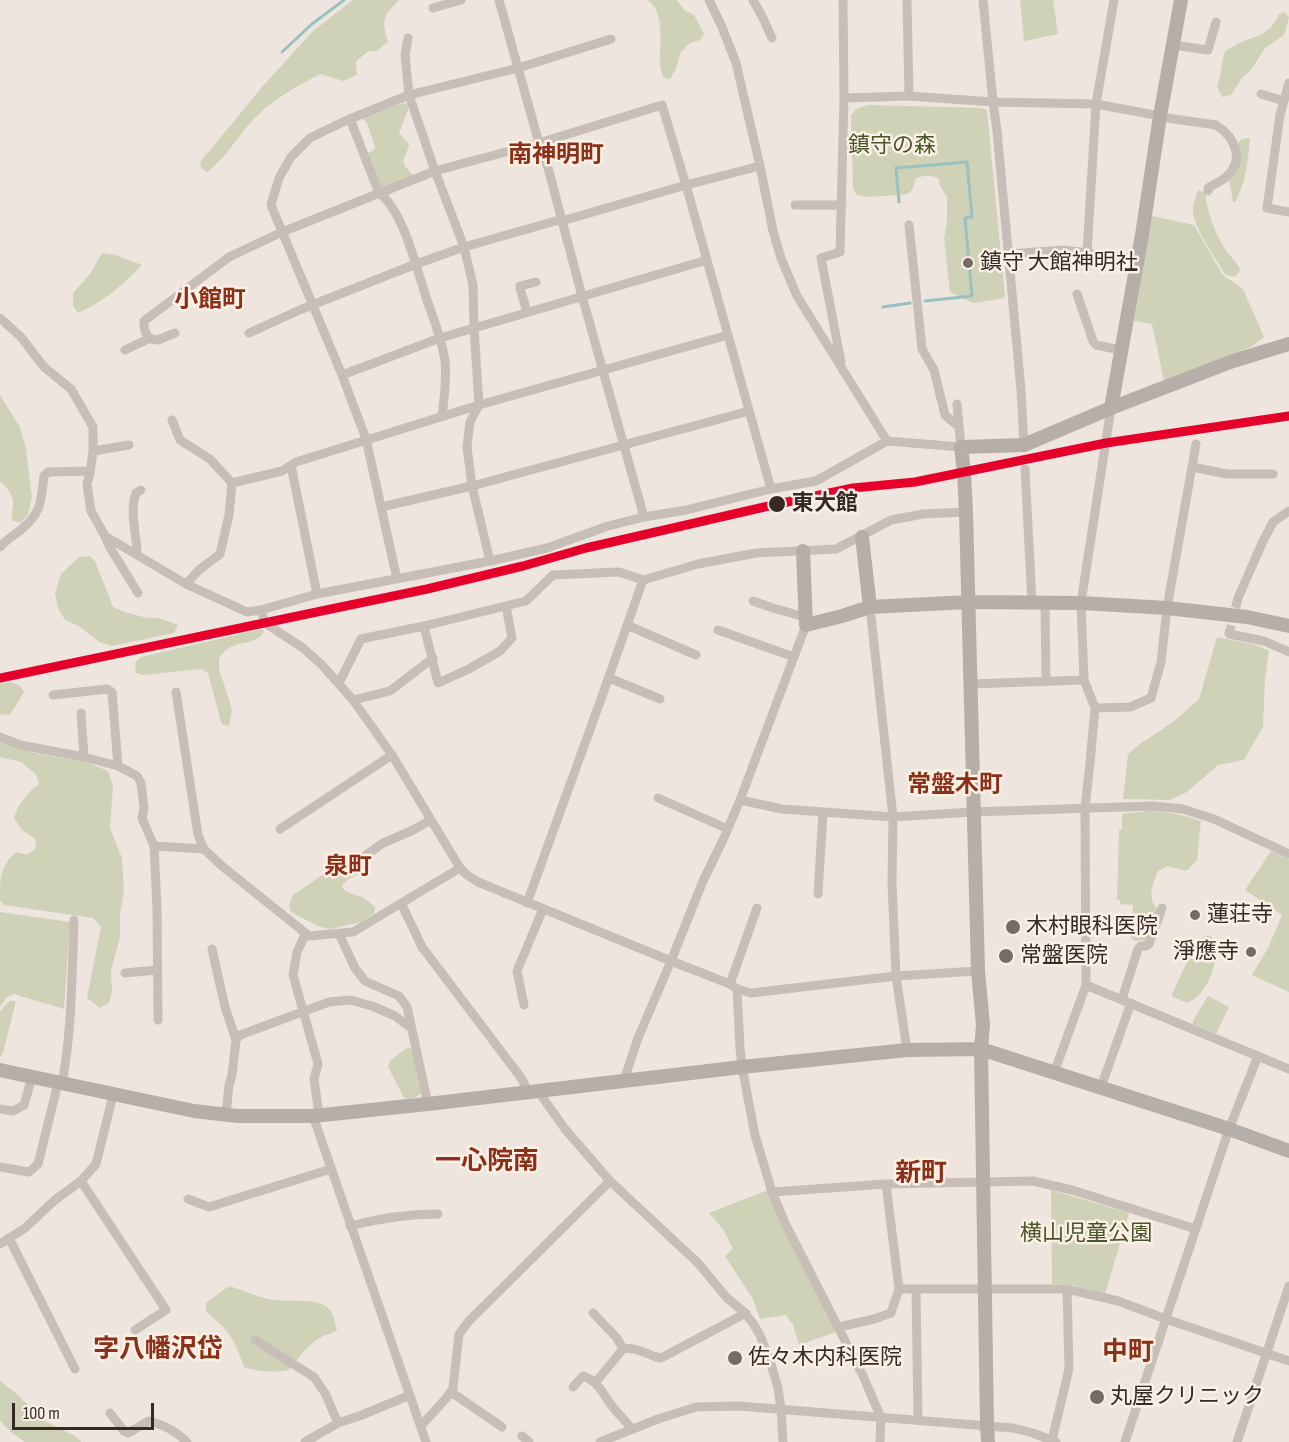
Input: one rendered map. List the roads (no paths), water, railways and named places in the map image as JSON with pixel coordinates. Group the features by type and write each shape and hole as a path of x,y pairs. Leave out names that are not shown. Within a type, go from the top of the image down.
{"street":[{"path":"433,8 461,0"},
{"path":"499,0 538,143 548,168 644,517"},
{"path":"709,0 736,63 781,258 798,296 887,441"},
{"path":"753,0 772,39"},
{"path":"842,368 820,258 840,252 844,98 843,0"},
{"path":"908,0 909,96"},
{"path":"983,0 1021,390 1023,445"},
{"path":"1087,253 1096,104 1114,0"},
{"path":"1054,1072 1086,985 1084,808 1095,708 1084,681 1081,603 1111,408 1180,0"},
{"path":"1173,45 1208,50 1216,22"},
{"path":"408,38 405,55 409,95 464,247 473,285 479,405 470,422 467,447 472,486 490,561"},
{"path":"397,579 366,439 272,205 279,178 291,157 310,138 350,119 409,95 518,68 611,39"},
{"path":"1289,83 1280,115 1267,208 1289,212"},
{"path":"1262,94 1284,101"},
{"path":"844,98 909,96 993,102 1096,104 1216,125 1231,138 1237,148 1237,158 1225,178 1208,188 1208,191"},
{"path":"150,338 144,330 144,321 229,257 282,232 435,171 538,143 662,105 771,489"},
{"path":"350,119 379,193 390,205 403,228 440,338 446,379 442,417"},
{"path":"249,333 302,309 464,247 559,219 562,221 760,166"},
{"path":"795,205 842,205"},
{"path":"909,225 922,349 934,370 945,415 958,426"},
{"path":"1008,254 1064,250 1137,259"},
{"path":"342,375 440,338 707,260"},
{"path":"527,312 520,286 536,282"},
{"path":"1077,294 1093,342 1096,345 1121,350"},
{"path":"0,318 21,337 44,367 71,390 93,427 93,451 87,484 91,511 138,593"},
{"path":"125,350 150,338 158,339 175,333"},
{"path":"232,483 282,471 296,462 479,405 728,335"},
{"path":"105,536 186,584 247,612 261,610 317,594 547,548 608,525 816,481 887,441 961,447 1023,445 1233,361 1289,344"},
{"path":"957,404 966,512 978,971 983,1025 981,1049 988,1442"},
{"path":"381,507 472,486 749,411"},
{"path":"172,420 180,440 210,459 232,483 229,515 220,554 199,570 186,584"},
{"path":"1095,708 1130,707 1151,698 1161,662 1167,608 1196,444"},
{"path":"93,451 129,445"},
{"path":"291,465 317,594"},
{"path":"1192,467 1227,474 1273,474"},
{"path":"1025,469 1046,682"},
{"path":"0,547 34,517 39,509 44,476 48,472 90,471"},
{"path":"137,555 132,513 136,493 141,490"},
{"path":"1238,598 1273,522 1289,511"},
{"path":"339,683 361,639 526,601 553,575 619,573 643,580 698,564 756,553 836,549 891,520 923,514 966,512"},
{"path":"862,537 892,817 896,976 907,1050"},
{"path":"624,1080 638,1038 703,881 740,800 794,657 805,621 803,551"},
{"path":"527,903 643,580"},
{"path":"753,601 805,621 842,616 870,607 969,602 1039,602 1167,608 1247,617 1289,626"},
{"path":"424,626 438,683 500,651 512,638 506,606"},
{"path":"261,610 265,622 322,664 353,700 392,755 460,867 478,882 751,993 896,976 978,971"},
{"path":"627,625 696,655"},
{"path":"718,630 794,657"},
{"path":"1229,634 1264,641 1289,652"},
{"path":"353,700 390,691 433,658"},
{"path":"609,678 660,699"},
{"path":"971,684 1084,681"},
{"path":"53,695 107,689 112,692 118,766"},
{"path":"176,692 198,836 204,849 309,936 353,932 460,867"},
{"path":"81,713 84,757"},
{"path":"0,738 20,745 118,766 137,776 141,783 144,807 142,818 154,846 158,908 158,1020"},
{"path":"280,829 392,755"},
{"path":"657,798 728,829"},
{"path":"740,800 782,809 892,817 1153,806 1183,809 1214,819 1289,854"},
{"path":"818,894 823,812"},
{"path":"362,858 382,843 431,820"},
{"path":"154,846 204,849"},
{"path":"401,903 422,947 522,1079 610,1181 698,1263 727,1298 746,1313 760,1335 778,1388 783,1442"},
{"path":"758,908 734,986 742,1067 755,1135 772,1192 785,1223 839,1327 881,1418 880,1442"},
{"path":"1101,1088 1138,949 1149,944 1162,908"},
{"path":"524,1005 517,971 543,909"},
{"path":"0,1167 29,1172 38,1164 65,1066 74,920"},
{"path":"306,933 297,951 293,975 318,1064 314,1079 316,1115 350,1226 426,1442"},
{"path":"339,933 354,968 365,981 399,996 407,1007 428,1104"},
{"path":"212,949 225,1007 236,1040 232,1075 228,1085 226,1115"},
{"path":"125,973 157,970"},
{"path":"1086,985 1289,1069"},
{"path":"236,1040 240,1035 329,1002 350,1000 395,1016 411,1028"},
{"path":"0,1070 194,1112 238,1116 316,1115 907,1050 981,1049 1289,1151"},
{"path":"1125,1442 1228,1129 1258,1056"},
{"path":"0,1109 13,1111 24,1105 32,1077"},
{"path":"0,1244 26,1228 55,1200 81,1181 96,1164 113,1095"},
{"path":"188,1199 209,1207 331,1169"},
{"path":"81,1181 166,1310 135,1330"},
{"path":"421,1426 453,1388 459,1334 469,1321 610,1181"},
{"path":"772,1192 886,1184 1033,1181 1072,1190 1196,1229"},
{"path":"839,1327 891,1313 899,1289 886,1184"},
{"path":"350,1226 378,1218 438,1214"},
{"path":"9,1238 75,1369"},
{"path":"1237,1442 1289,1286"},
{"path":"899,1289 1067,1288 1118,1301 1289,1360"},
{"path":"600,1442 696,1407 739,1406 987,1425 1013,1428 1054,1441 1068,1369 1067,1288"},
{"path":"916,1289 918,1420"},
{"path":"593,1313 618,1338 623,1349"},
{"path":"595,1383 623,1349 629,1348 661,1358 746,1313"},
{"path":"255,1340 314,1377 325,1393 338,1424"},
{"path":"573,1387 583,1376 595,1383 632,1429"},
{"path":"451,1392 502,1427"},
{"path":"305,1442 338,1424 410,1395"},
{"path":"110,1413 124,1431 128,1432 149,1421 164,1425 187,1442"}],"waterway":[{"path":"282,52 312,24 344,0"},
{"path":"899,202 896,168 967,162 972,217 965,218 972,296 925,301"},
{"path":"883,307 910,303"}],"tunnel":[{"path":"1229,634 1238,598"}],"place":[{"name":"鎮守 大館神明社","path":"968,263"},
{"name":"東大館","path":"777,504"},
{"name":"蓮荘寺","path":"1195,915"},
{"name":"木村眼科医院","path":"1013,927"},
{"name":"淨應寺","path":"1251,952"},
{"name":"常盤医院","path":"1006,956"},
{"name":"佐々木内科医院","path":"735,1358"},
{"name":"丸屋クリニック","path":"1097,1397"}],"district":[{"name":"南神明町","path":"556,156"},
{"name":"小館町","path":"210,301"},
{"name":"常盤木町","path":"955,786"},
{"name":"泉町","path":"348,868"},
{"name":"一心院南","path":"487,1162"},
{"name":"新町","path":"921,1174"},
{"name":"字八幡沢岱","path":"158,1350"},
{"name":"中町","path":"1128,1353"}],"park label":[{"name":"鎮守の森","path":"892,146"},
{"name":"横山児童公園","path":"1086,1234"}]}
